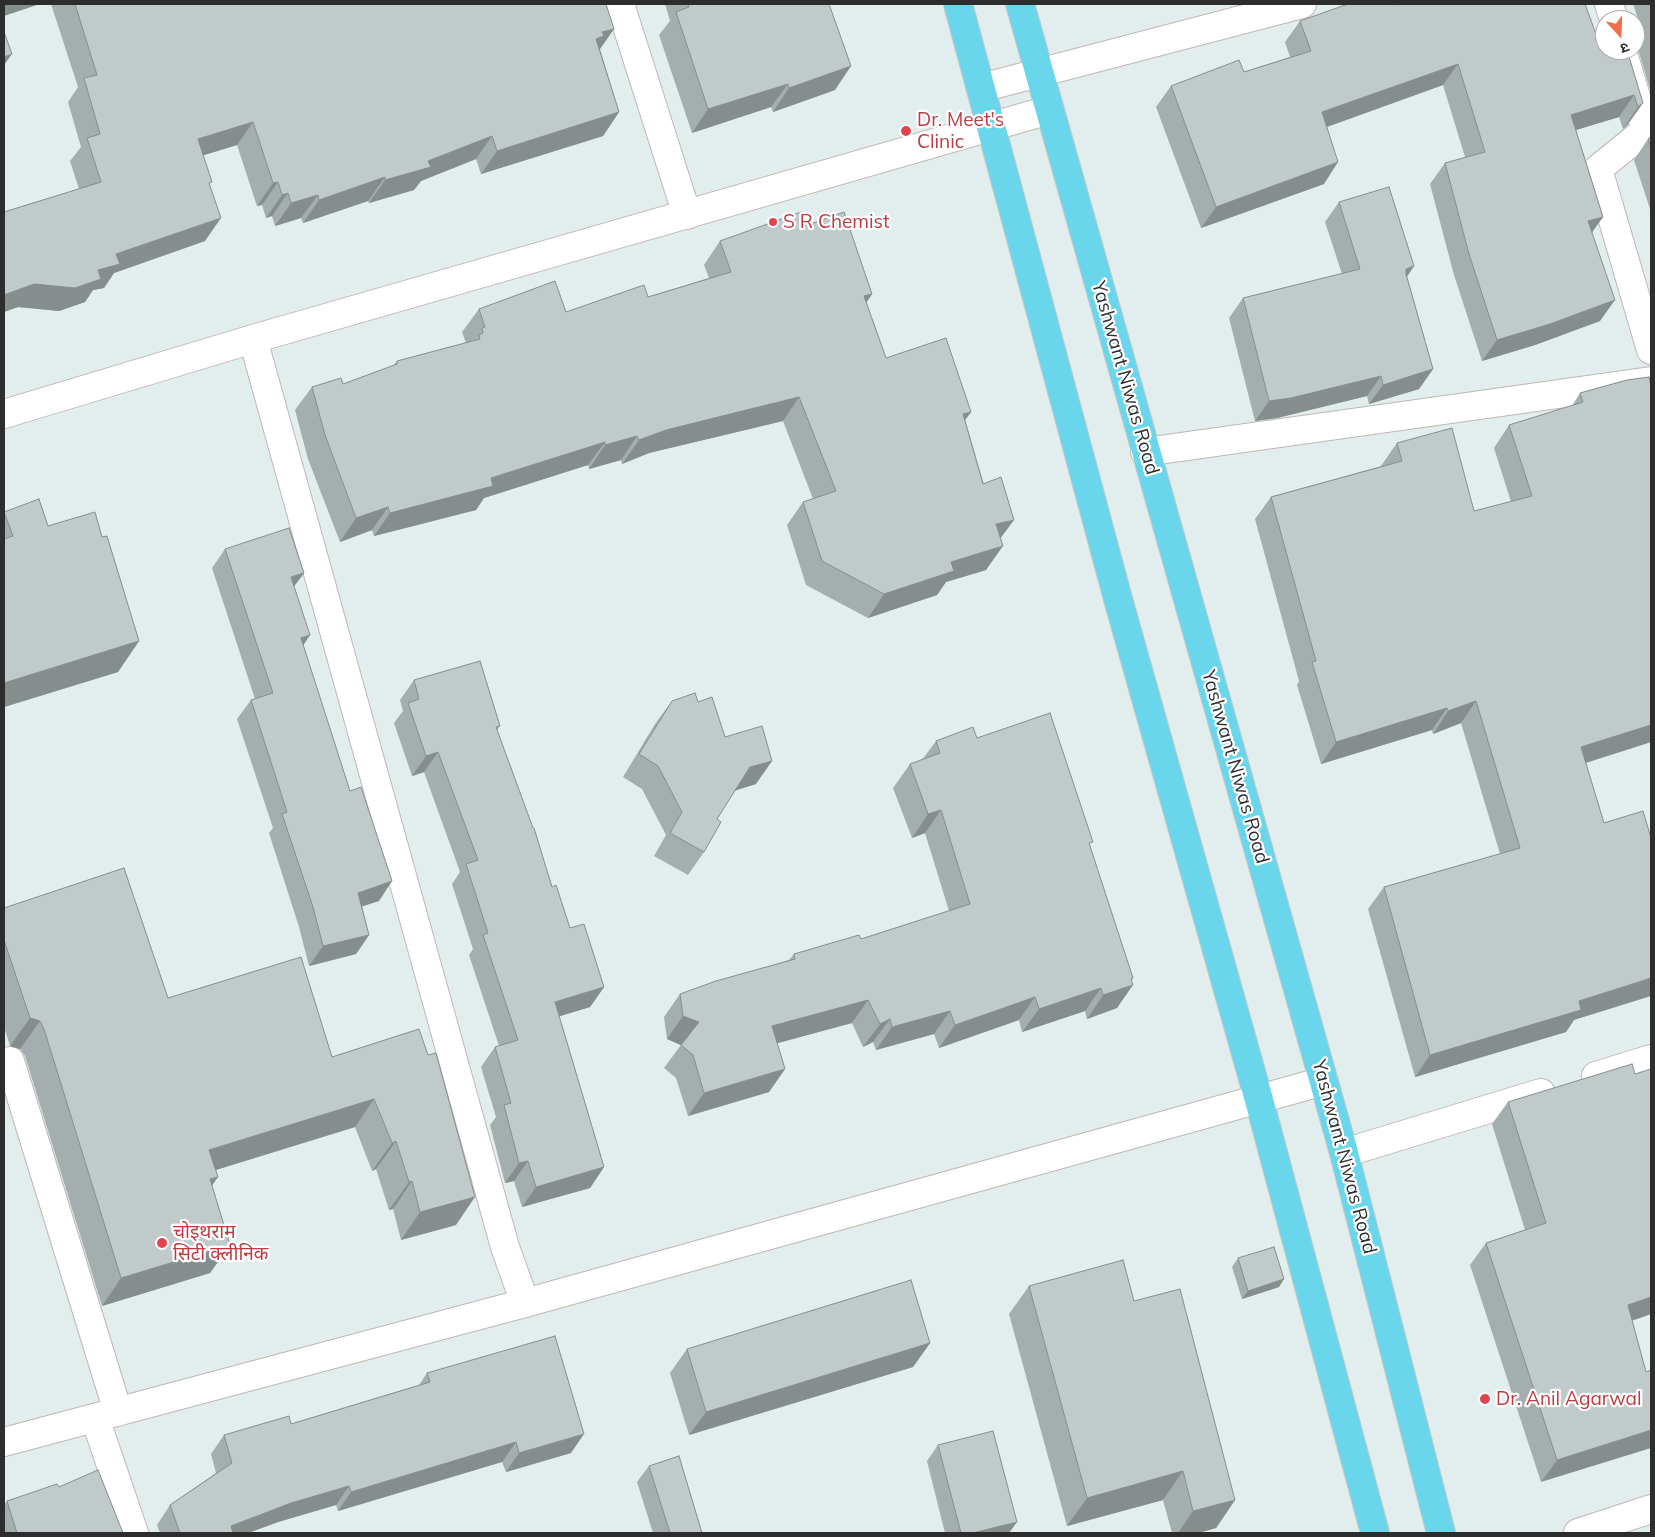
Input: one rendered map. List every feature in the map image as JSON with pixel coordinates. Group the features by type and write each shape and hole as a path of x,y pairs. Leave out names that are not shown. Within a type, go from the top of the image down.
{"main road":[{"path":"958,4 1118,599 1259,1100 1375,1533"},
{"name":"Yashwant Niwas Road","path":"1020,4 1344,1153 1441,1533"}],"street":[{"path":"620,4 688,215"},
{"path":"981,88 1302,4"},
{"path":"1625,60 1646,130 1598,169 1651,350"},
{"path":"4,414 253,339 1049,110"},
{"path":"253,339 505,1247 525,1303"},
{"path":"1145,452 1651,381"},
{"path":"1344,1153 1651,1059"},
{"path":"10,1061 107,1415 134,1533"},
{"path":"4,1442 525,1303 1324,1081"},
{"path":"1578,1533 1651,1509"}],"building":[{"path":"75,4 606,4 614,29 602,32 604,36 596,39 619,112 497,151 492,136 428,161 431,167 385,180 385,177 319,200 318,195 291,203 288,193 282,195 278,182 273,183 253,122 198,139 212,182 209,183 221,218 116,254 120,264 98,270 101,279 75,288 34,284 4,295 4,212 101,182 87,138 100,134 84,78 97,75"},
{"path":"688,4 829,4 851,66 789,88 788,84 708,109 676,12 689,7"},
{"path":"1348,4 1585,4 1595,31 1595,60 1630,60 1643,103 1638,107 1634,95 1571,115 1603,217 1588,221 1615,300 1550,324 1497,340 1469,254 1445,163 1485,152 1458,64 1322,112 1338,162 1216,207 1171,86 1239,60 1244,72 1311,51 1300,21"},
{"path":"4,32 12,54 4,57"},
{"path":"1651,137 1651,148 1648,139"},
{"path":"1389,187 1414,266 1406,269 1406,274 1433,369 1383,385 1381,376 1291,398 1269,401 1243,298 1360,269 1339,202"},
{"path":"801,212 805,226 844,212 872,294 864,296 886,358 946,338 971,412 963,414 983,484 1001,477 1014,520 996,524 1003,546 951,562 954,571 884,594 822,561 803,502 836,491 799,397 666,430 639,440 637,436 605,445 605,442 491,478 493,486 390,513 388,507 356,518 325,435 312,387 341,378 343,384 397,364 397,361 480,339 479,335 483,333 482,328 485,327 479,309 555,281 566,312 644,285 648,297 731,272 720,241"},
{"path":"1649,377 1651,387 1651,725 1581,747 1604,823 1643,811 1651,838 1651,978 1579,1001 1581,1010 1430,1055 1384,887 1520,848 1476,701 1448,711 1447,708 1336,742 1312,662 1316,661 1271,497 1402,461 1397,443 1452,428 1474,511 1532,496 1509,425 1583,402 1580,393 1627,380"},
{"path":"39,499 48,526 95,512 102,537 107,536 139,641 4,683 4,539 13,536 4,512"},
{"path":"289,528 304,573 291,577 310,635 301,638 350,791 361,787 392,881 358,893 369,935 323,946 313,907 282,814 287,812 251,700 273,693 225,549"},
{"path":"480,661 500,726 496,727 534,828 552,887 556,885 570,928 584,924 604,987 555,1002 604,1167 536,1187 528,1161 519,1163 504,1105 511,1103 495,1047 518,1040 483,935 488,933 466,864 478,860 438,752 426,756 408,703 419,699 414,680"},
{"path":"695,693 698,702 712,697 725,737 762,726 772,761 750,767 717,819 721,822 704,852 670,833 682,812 658,766 639,754 672,701"},
{"path":"1050,713 1093,842 1089,843 1133,978 1131,979 1133,985 1103,995 1101,988 1039,1009 1035,997 955,1025 950,1011 892,1027 890,1019 880,1024 868,1000 772,1026 785,1069 704,1093 693,1055 681,1045 699,1022 683,1016 680,994 716,981 795,959 794,954 859,935 861,939 970,904 941,810 928,814 910,764 940,753 936,741 973,727 977,738"},
{"path":"124,868 168,998 301,957 332,1057 419,1029 428,1055 436,1053 475,1197 420,1212 412,1181 409,1182 396,1141 392,1143 374,1099 209,1150 218,1177 210,1179 230,1245 121,1278 44,1029 40,1021 30,1018 4,940 4,908"},
{"path":"1632,1064 1635,1074 1651,1069 1651,1297 1628,1305 1646,1372 1651,1370 1651,1430 1557,1460 1486,1243 1546,1223 1508,1102"},
{"path":"1274,1247 1284,1279 1248,1291 1238,1258"},
{"path":"1123,1260 1134,1301 1180,1289 1235,1500 1193,1511 1183,1471 1087,1498 1029,1286"},
{"path":"911,1280 930,1343 706,1412 687,1349"},
{"path":"555,1336 584,1434 519,1453 516,1442 351,1492 349,1486 291,1503 231,1526 233,1533 180,1533 170,1505 232,1463 224,1435 289,1416 291,1424 430,1382 427,1373"},
{"path":"993,1431 1017,1522 973,1533 961,1533 938,1445"},
{"path":"679,1456 702,1533 670,1533 649,1466"},
{"path":"98,1470 123,1533 17,1533 7,1501 57,1484 59,1487"}],"place":[{"name":"Dr. Meet's Clinic","path":"906,131"},
{"name":"S R Chemist","path":"773,222"},
{"name":"चोइथराम सिटी क्लीनिक","path":"162,1243"},
{"name":"Dr. Anil Agarwal","path":"1485,1399"}]}
